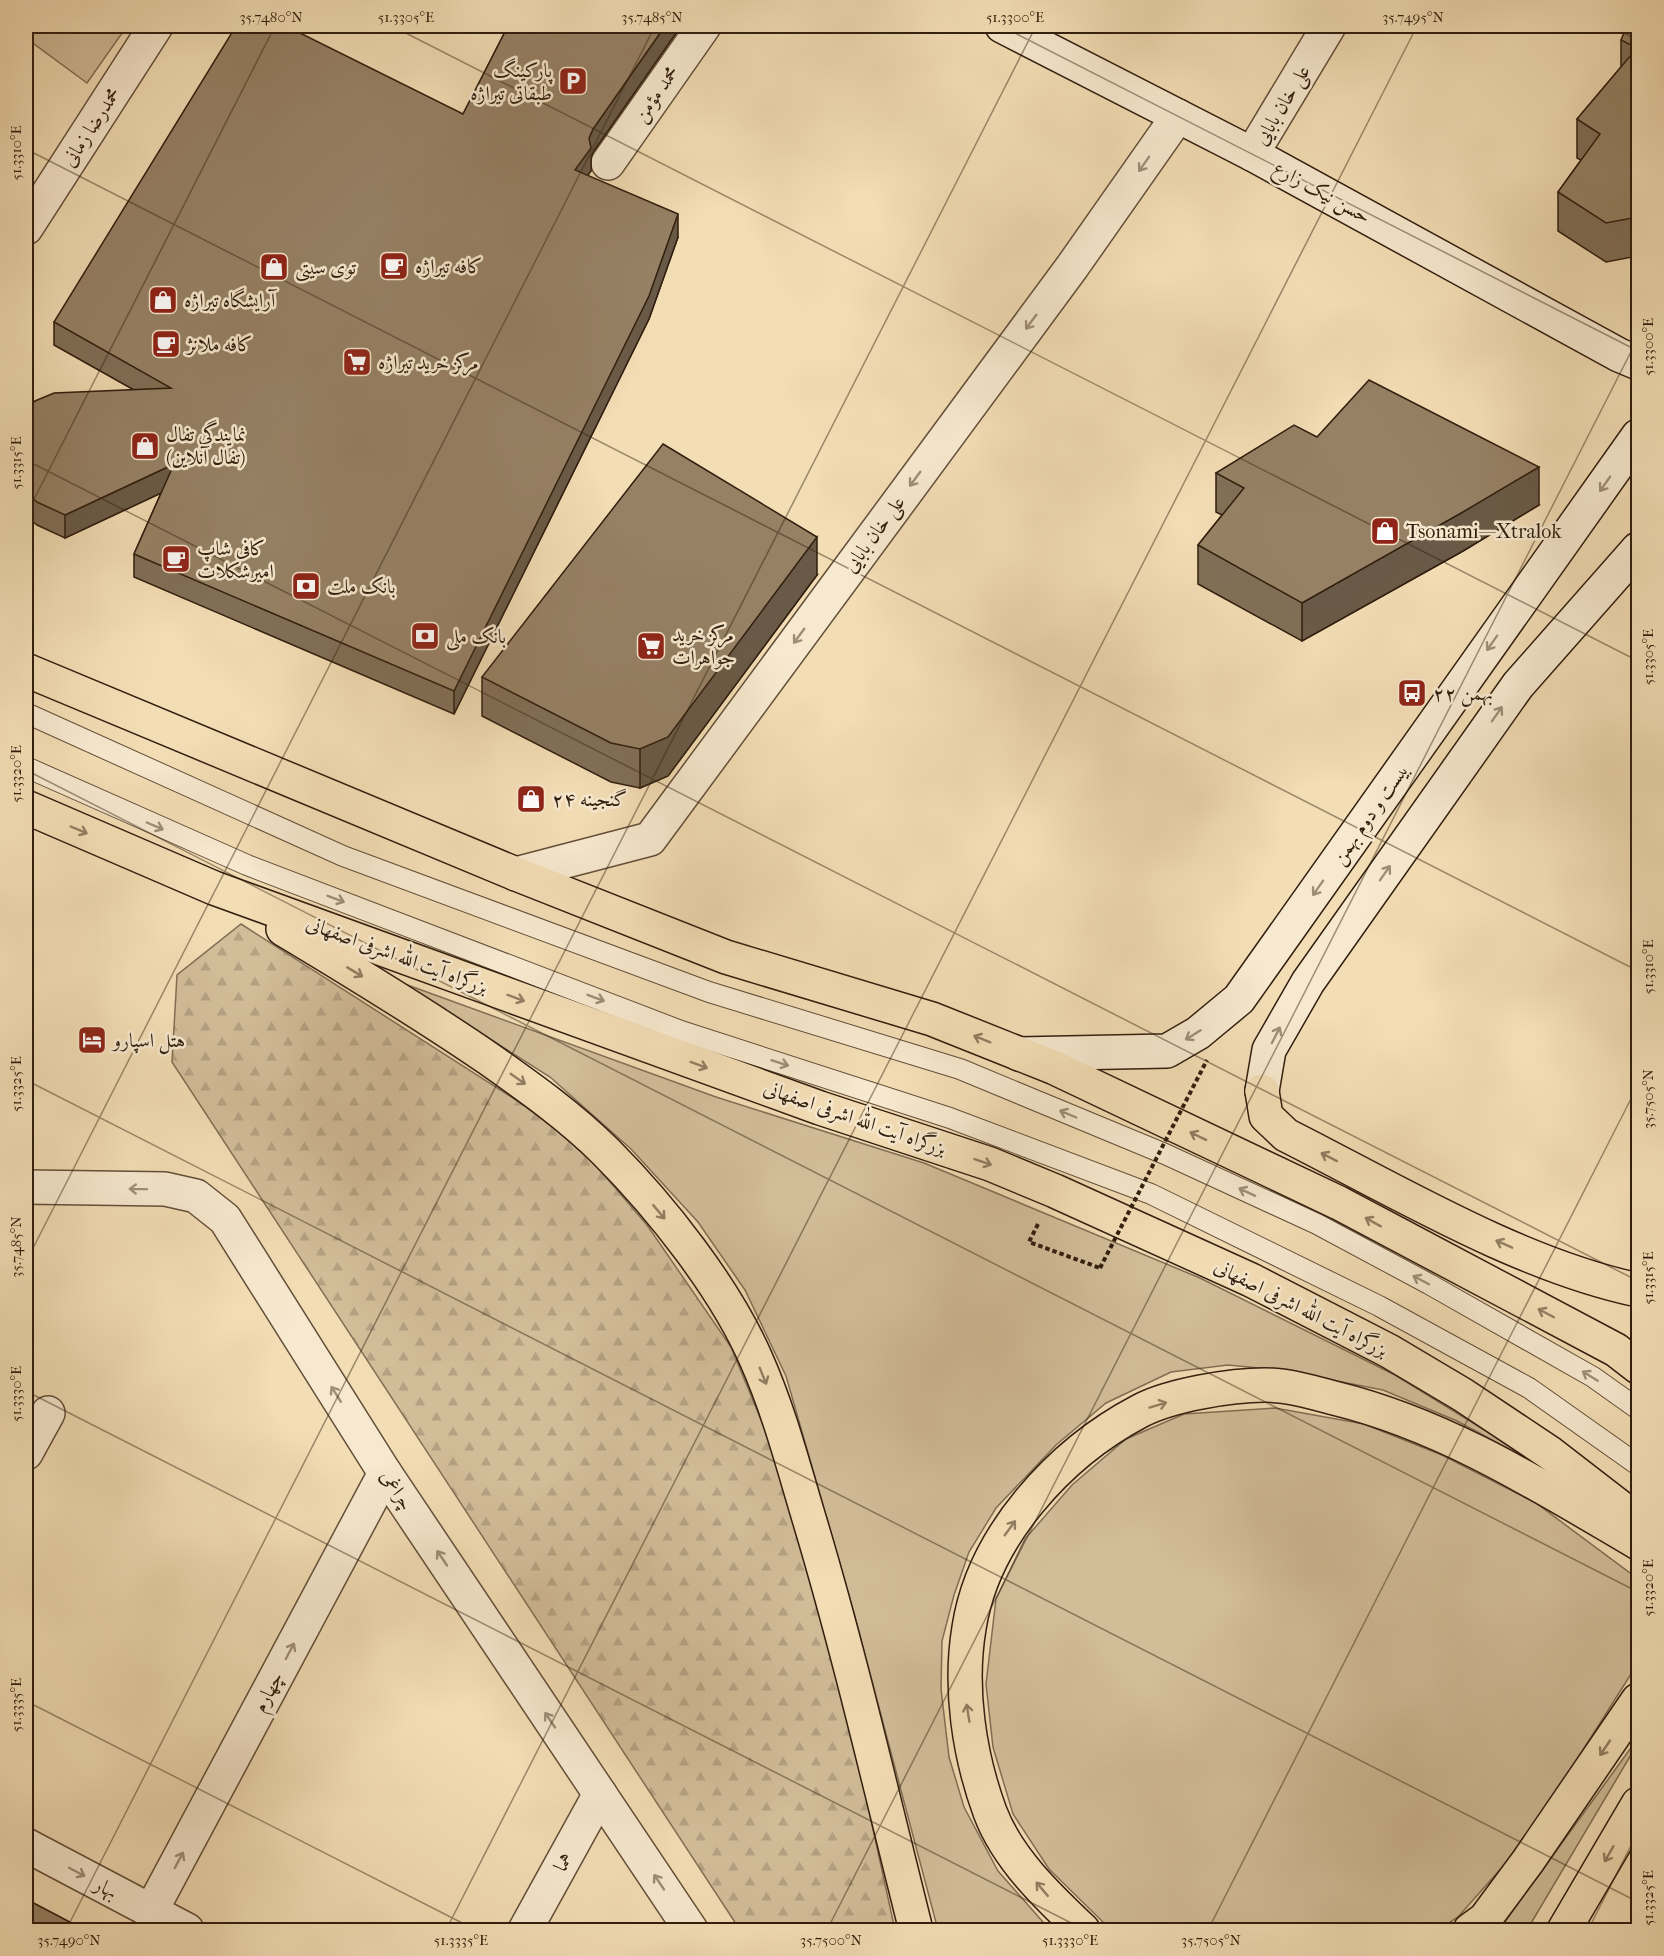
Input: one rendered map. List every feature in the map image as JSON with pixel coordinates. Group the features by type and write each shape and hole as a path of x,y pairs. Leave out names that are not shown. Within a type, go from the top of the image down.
{"highway":[{"path":"26,670 516,874 726,957 932,1019 1076,1078 1339,1203 1631,1357"},
{"name":"بزرگراه آیت الله اشرفی اصفهانی","path":"26,807 214,888 809,1104 990,1164 1055,1191 1251,1280 1389,1351 1463,1395 1550,1453 1638,1521"},
{"path":"214,888 394,995 546,1099 607,1152 694,1256 755,1356 778,1415 828,1582 916,1930"},
{"path":"1262,1091 1266,1116 1286,1135 1528,1255 1566,1270 1638,1290"},
{"path":"1083,1930 1051,1900 1016,1858 991,1814 975,1762 965,1694 969,1627 992,1553 1039,1489 1089,1444 1142,1410 1206,1390 1266,1385 1309,1391 1367,1406 1450,1437 1525,1476 1638,1544"},
{"path":"1470,1930 1485,1919 1528,1861 1638,1700"},
{"path":"1564,1930 1638,1804"}],"street":[{"name":"محمدرضا زمانی","path":"26,228 156,26"},
{"name":"محمد مؤمن","path":"608,163 704,26"},
{"name":"حسن نیک زارع","path":"1002,26 1252,154 1619,355 1638,363"},
{"name":"علی خان بابایی","path":"1252,154 1329,26"},
{"name":"علی خان بابایی","path":"516,874 650,839 1072,267 1178,116"},
{"name":"بیست و دوم بهمن","path":"1019,1054 1167,1051 1198,1033 1239,999 1638,436"},
{"path":"1262,1091 1269,1050 1308,982 1518,685 1638,549"},
{"name":"چراغی","path":"26,1188 165,1189 196,1196 225,1219 386,1473 691,1930"},
{"path":"26,1453 48,1413"},
{"name":"چهارم","path":"151,1911 386,1473"},
{"name":"هما","path":"525,1930 600,1794"},
{"name":"بهار","path":"26,1845 187,1930"}],"lane":[{"path":"26,713 343,856 709,992 960,1069 1165,1154 1317,1224 1429,1284 1593,1377 1638,1409"},
{"path":"26,766 247,865 670,1027 950,1118 1150,1194 1379,1306 1529,1388 1638,1465"}],"path":[{"path":"1029,1242 1100,1268 1207,1060"}],"green space":[{"path":"26,26 127,26 87,83 26,38"},
{"path":"241,924 569,1134 647,1225 731,1347 778,1461 856,1751 895,1930 740,1930 172,1062 177,975"},
{"path":"402,983 716,1097 924,1163 1200,1278 1395,1375 1559,1476 1457,1421 1383,1390 1280,1370 1228,1365 1171,1372 1106,1403 1056,1445 996,1508 969,1552 954,1595 942,1641 941,1689 949,1757 964,1807 998,1871 1050,1930 938,1930 854,1613 786,1376 745,1290 698,1222 631,1149 550,1077"},
{"path":"1275,1408 1364,1424 1442,1455 1536,1503 1638,1579 1638,1663 1543,1813 1505,1864 1458,1917 1438,1930 1115,1930 1107,1926 1049,1869 1013,1814 993,1747 986,1684 996,1599 1025,1539 1072,1485 1126,1439 1184,1414"},
{"path":"1638,1738 1638,1743 1527,1930 1499,1930"}],"building":[{"name":"مرکز خرید تیراژه","path":"236,26 286,26 463,114 508,26 665,26 593,129 589,138 591,148 575,170 678,214 649,296 454,691 134,554 174,464 65,515 37,502 26,493 26,410 35,401 54,393 171,388 54,322"},
{"path":"1627,26 1638,26 1638,217 1606,223 1558,192 1600,134 1577,119 1637,48 1621,40"},
{"path":"1369,380 1539,467 1302,603 1198,545 1244,488 1216,473 1294,425 1317,437"},
{"name":"مرکز خرید جواهرات","path":"663,444 817,537 668,737 640,749 611,743 482,677"},
{"path":"26,1899 85,1930 26,1930"}],"place":[{"name":"پارکینگ طبقاتی تیراژه","path":"573,81"},
{"name":"کافه تیراژه","path":"394,266"},
{"name":"توی سیتی","path":"274,267"},
{"name":"آرایشگاه تیراژه","path":"163,300"},
{"name":"کافه ملانژ","path":"166,344"},
{"name":"مرکز خرید تیراژه","path":"357,362"},
{"name":"نمایندگی تفال (تفال آنلاین)","path":"145,446"},
{"name":"Tsonami—Xtralok","path":"1385,531"},
{"name":"کافی شاپ امیرشکلات","path":"176,559"},
{"name":"بانک ملت","path":"306,586"},
{"name":"بانک ملی","path":"425,636"},
{"name":"مرکز خرید جواهرات","path":"651,646"},
{"name":"۲۲ بهمن","path":"1412,693"},
{"name":"گنجینه ۲۴","path":"531,799"},
{"name":"هتل اسپارو","path":"92,1040"}]}
